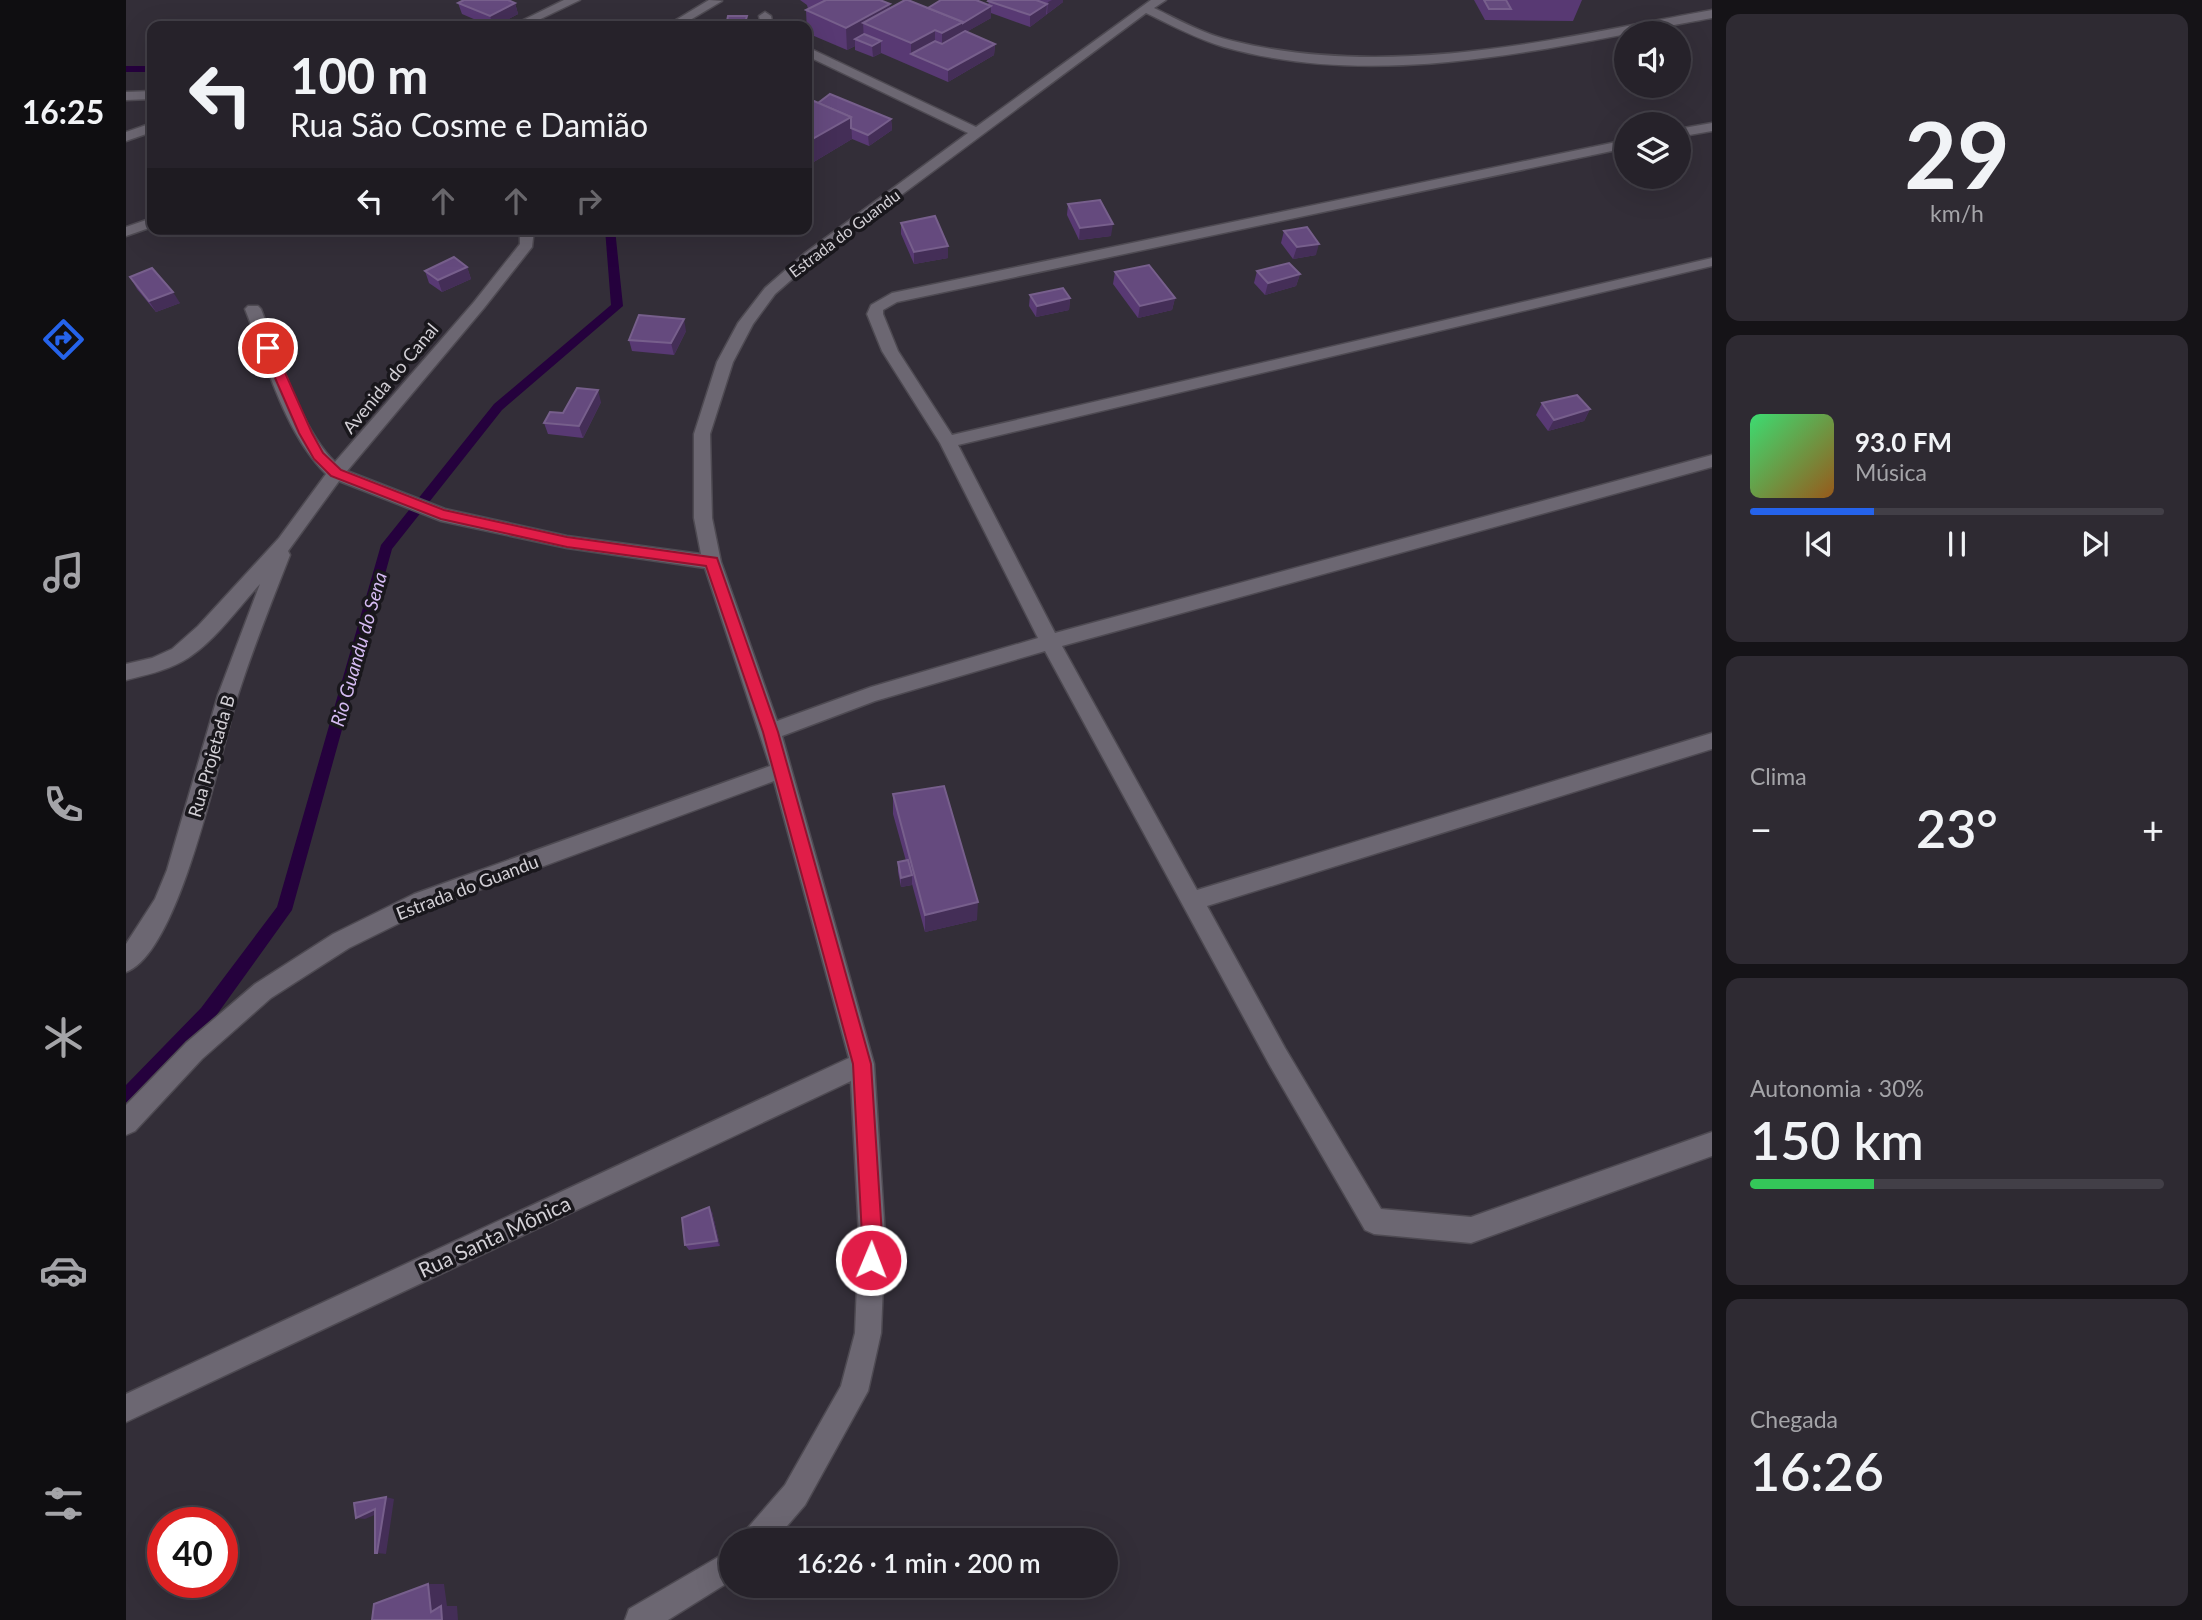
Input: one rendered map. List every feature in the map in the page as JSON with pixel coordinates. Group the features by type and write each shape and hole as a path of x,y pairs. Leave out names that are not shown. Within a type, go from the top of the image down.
{"street":[{"path":"528,21 574,0"},
{"path":"681,21 716,1"},
{"path":"1153,4 1198,33 1227,43 1297,58 1341,63 1472,54 1712,14"},
{"name":"Estrada do Guandu","path":"766,1528 795,1495 854,1391 868,1333 872,1236 862,1064 771,732 712,562 703,518 702,435 725,362 746,323 770,291 810,256 1153,4"},
{"path":"812,53 977,132"},
{"path":"126,96 147,95"},
{"path":"1691,131 1712,127"},
{"path":"126,137 147,129"},
{"path":"1614,147 892,298 876,308 877,323 890,351 948,442 1050,642 1277,1056 1374,1221 1471,1230 1712,1144"},
{"path":"126,232 147,224"},
{"name":"Avenida do Canal","path":"126,672 156,665 179,654 205,631 285,543 336,473 527,244 527,235"},
{"path":"948,442 1712,262"},
{"path":"253,309 286,394 305,433 318,456 336,473 441,515 567,542 712,562"},
{"path":"771,732 871,695 1050,642 1712,461"},
{"name":"Rua Projetada B","path":"126,962 149,929 179,866 228,695 285,543"},
{"path":"1193,901 1712,741"},
{"name":"Estrada do Guandu","path":"126,1123 194,1051 263,991 341,941 422,901 782,770"},
{"name":"Rua Santa Mônica","path":"126,1408 862,1064"},
{"path":"640,1620 719,1571"}],"building":[{"path":"464,0 508,0 515,3 490,16 458,3"},
{"path":"826,0 880,0 890,4 846,28 806,10"},
{"path":"905,0 963,22 942,33 935,30 911,43 863,23"},
{"path":"941,0 976,0 991,6 963,23 928,8"},
{"path":"989,0 1036,0 1047,4 1030,15"},
{"path":"1484,0 1506,0 1511,9 1489,9"},
{"path":"728,16 747,16 746,21 727,21"},
{"path":"965,31 995,44 948,70 911,54 935,41 942,44"},
{"path":"864,34 881,41 872,46 855,39"},
{"path":"830,94 891,119 868,135 851,128 851,117 818,103"},
{"path":"812,100 851,117 812,139"},
{"path":"1100,200 1113,224 1080,228 1068,204"},
{"path":"935,216 948,246 914,252 901,223"},
{"path":"1307,227 1319,244 1297,247 1284,231"},
{"path":"454,257 467,267 438,280 425,271"},
{"path":"1289,263 1300,274 1268,283 1257,271"},
{"path":"1149,265 1175,298 1140,306 1115,272"},
{"path":"152,268 173,292 149,301 130,277"},
{"path":"1063,288 1070,298 1037,306 1030,295"},
{"path":"639,315 684,319 671,343 629,340"},
{"path":"577,388 598,390 579,426 544,423 550,412 563,413"},
{"path":"1577,395 1590,409 1554,420 1542,403"},
{"path":"944,786 978,902 925,915 893,794"},
{"path":"908,860 912,875 901,878 898,862"},
{"path":"709,1207 717,1241 685,1245 682,1218"},
{"path":"386,1497 375,1553 375,1509 356,1518 354,1503"},
{"path":"428,1584 431,1612 441,1606 442,1620 372,1620 374,1604"}],"waterway":[{"name":"Rio Guandu do Sena","path":"126,69 147,69"},
{"name":"Rio Guandu do Sena","path":"126,1098 207,1014 284,910 386,548 498,407 617,306 611,235"}],"route":[{"path":"268,348 305,433 318,456 336,473 441,515 567,542 712,562 771,732 862,1064 871,1260"}]}
